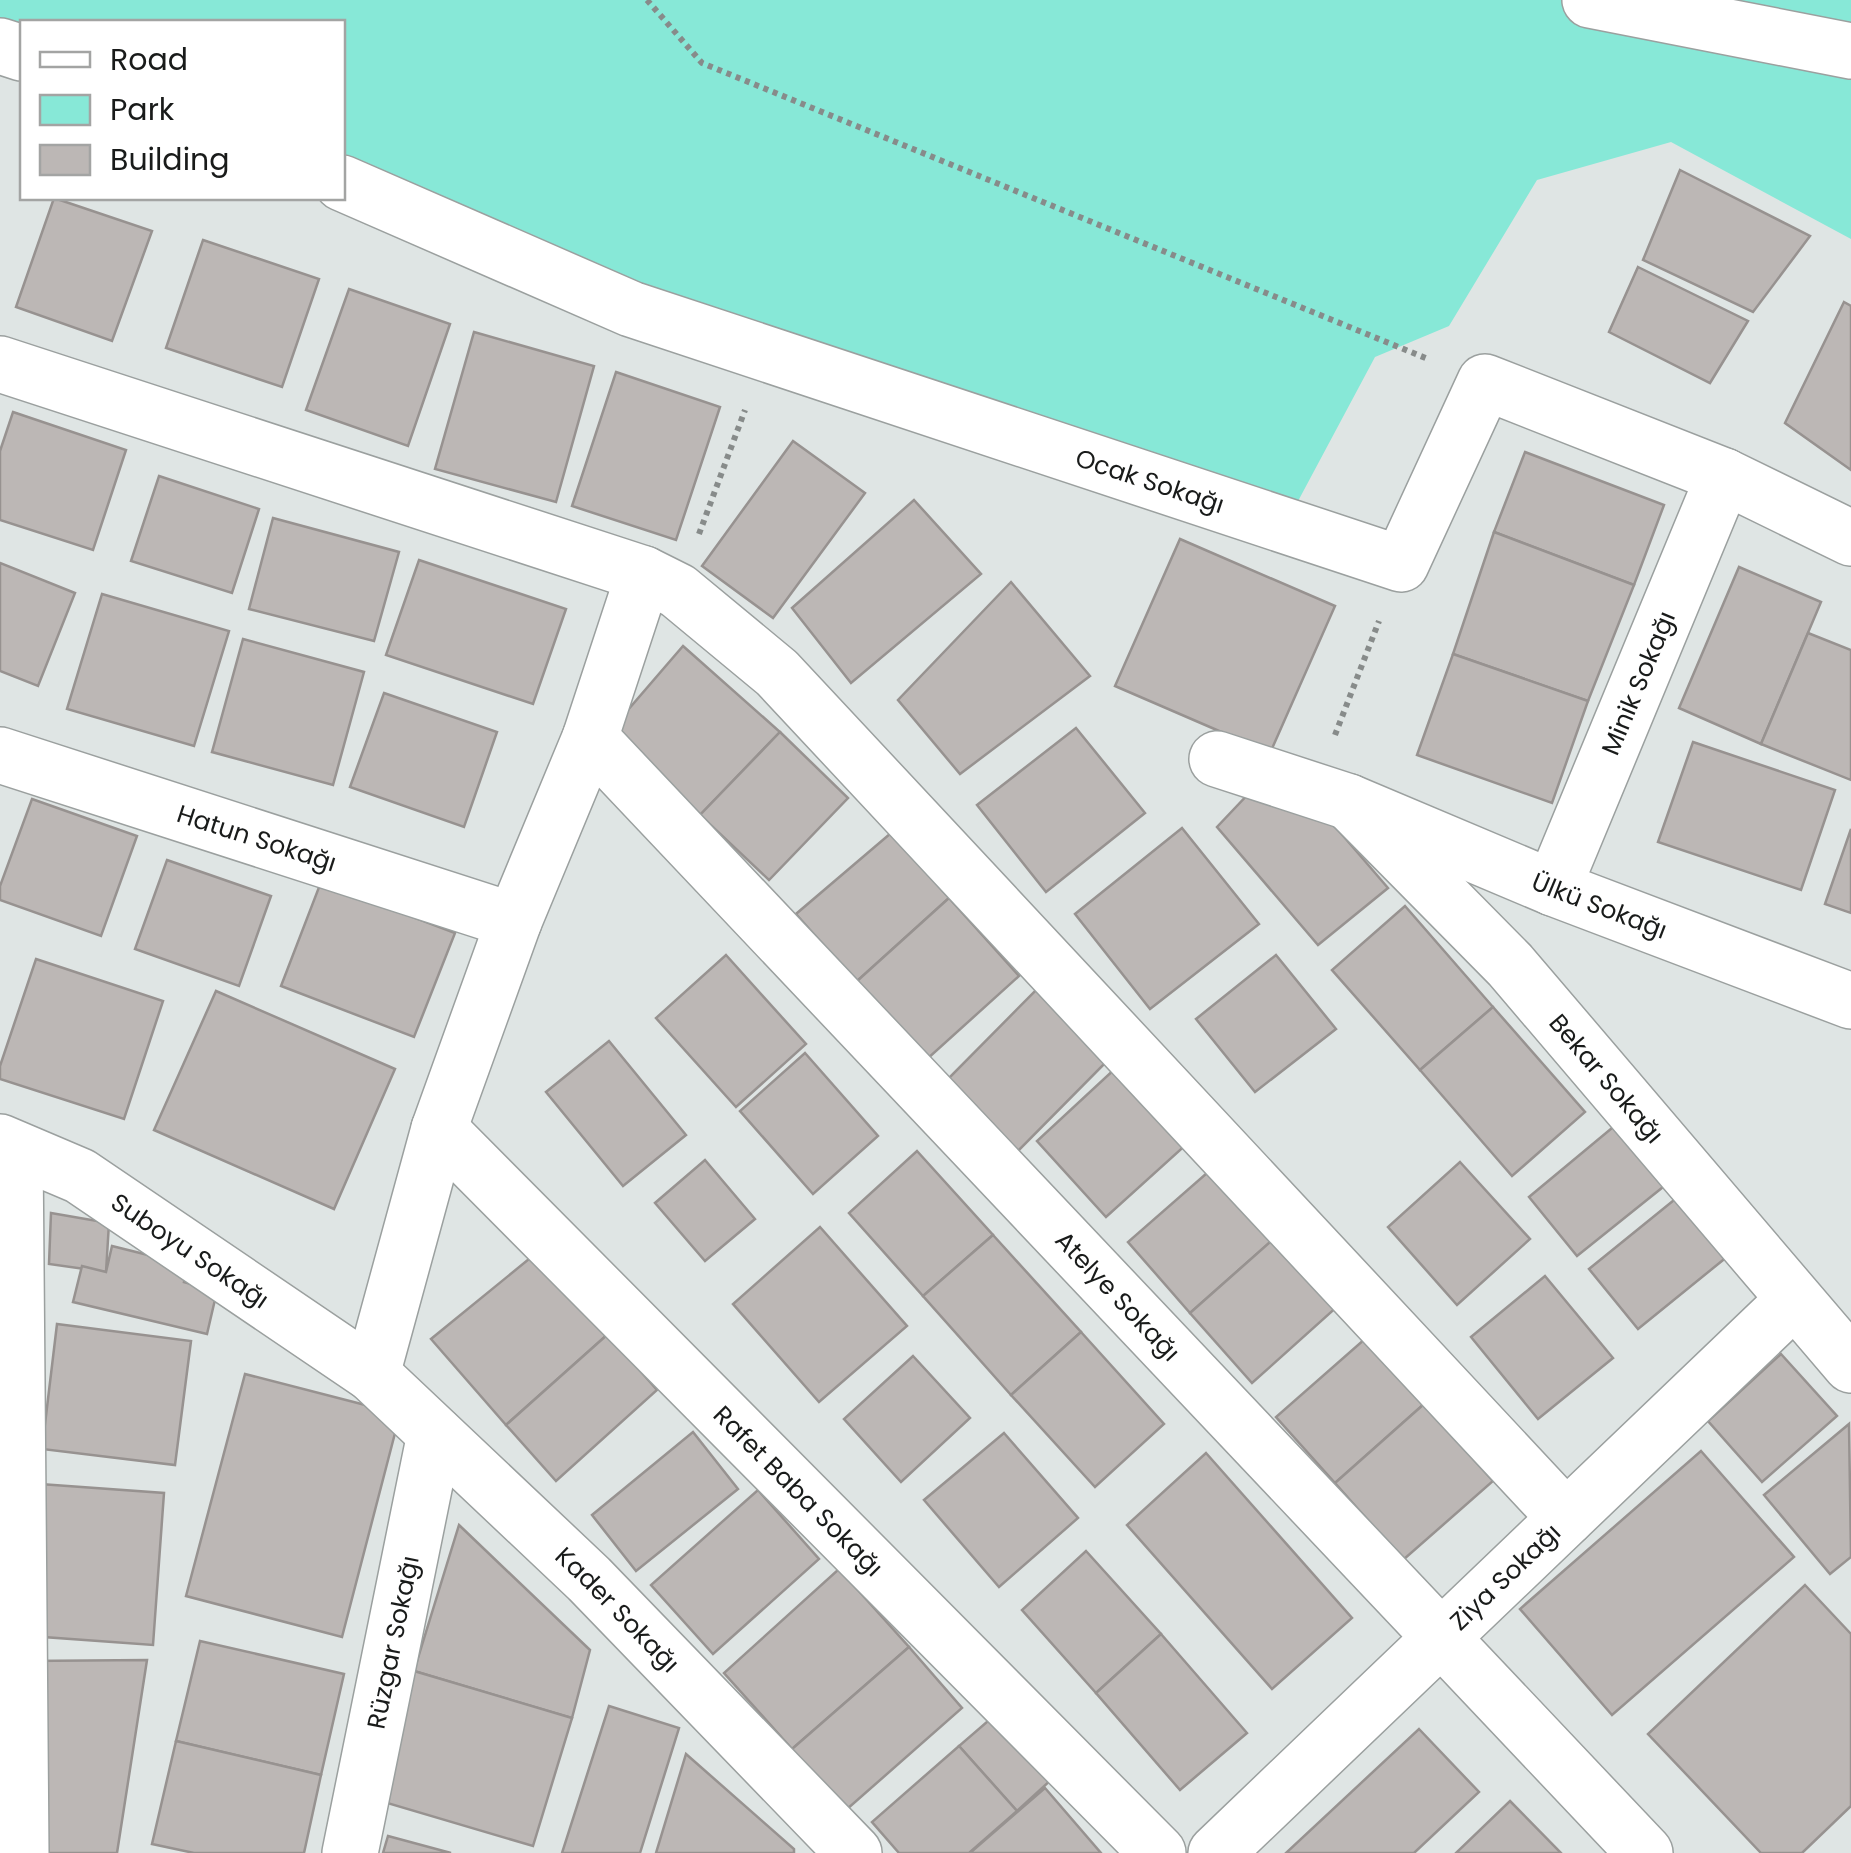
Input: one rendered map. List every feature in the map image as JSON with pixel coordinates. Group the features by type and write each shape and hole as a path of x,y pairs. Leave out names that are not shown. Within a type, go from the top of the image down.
{"street":[{"path":"1590,0 1851,51"},
{"name":"Ocak Sokağı","path":"345,184 631,309 1402,564"},
{"path":"0,364 660,582 776,672 1566,1518"},
{"path":"1402,564 1485,382 1724,476 1851,538"},
{"name":"Minik Sokağı","path":"1554,888 1724,476"},
{"path":"372,1374 439,1128 514,921 660,582"},
{"name":"Atelye Sokağı","path":"590,738 1645,1853"},
{"name":"Hatun Sokağı","path":"0,755 514,921"},
{"name":"Ülkü Sokağı","path":"1217,759 1331,796 1554,888 1851,1001"},
{"name":"Bekar Sokağı","path":"1331,796 1510,965 1851,1364"},
{"name":"Rafet Baba Sokağı","path":"439,1128 1158,1853"},
{"path":"8,1145 22,1853"},
{"name":"Suboyu Sokağı","path":"8,1145 80,1176 372,1374"},
{"name":"Ziya Sokağı","path":"1216,1853 1794,1300"},
{"name":"Kader Sokağı","path":"372,1374 589,1578 854,1853"},
{"name":"Rüzgar Sokağı","path":"350,1853 435,1434"}],"path":[{"path":"647,0 702,62 1485,382"},
{"path":"660,582 766,353"},
{"path":"1331,796 1402,564"}],"green space":[{"path":"0,0 1851,0 1851,239 1671,142 1537,180 1449,326 1375,357 1297,503 565,280 345,168 345,20 20,20 20,25 0,20"}],"building":[{"path":"1680,170 1810,236 1753,312 1643,260"},
{"path":"53,200 152,231 112,341 16,307"},
{"path":"203,240 319,279 282,387 166,348"},
{"path":"1638,267 1748,321 1710,383 1609,332"},
{"path":"349,289 450,324 408,446 306,410"},
{"path":"1844,302 1851,306 1851,470 1785,423"},
{"path":"474,332 594,366 556,502 435,469"},
{"path":"616,372 720,407 676,540 572,506"},
{"path":"13,412 126,450 93,550 0,520 0,451"},
{"path":"793,441 865,493 773,618 702,566"},
{"path":"1525,452 1664,505 1634,585 1494,532"},
{"path":"159,476 259,509 232,593 131,561"},
{"path":"914,500 981,574 851,683 792,608"},
{"path":"273,518 399,552 374,641 249,609"},
{"path":"1494,532 1634,585 1588,701 1453,654"},
{"path":"1180,539 1335,606 1270,753 1115,686"},
{"path":"419,560 566,609 533,704 386,655"},
{"path":"0,563 75,593 38,686 0,671"},
{"path":"1739,567 1821,602 1761,744 1679,708"},
{"path":"1011,582 1090,676 960,774 898,700"},
{"path":"102,594 229,631 194,746 67,709"},
{"path":"1808,633 1851,650 1851,780 1761,744"},
{"path":"243,639 364,672 333,785 212,752"},
{"path":"683,646 780,732 700,815 609,732"},
{"path":"1453,654 1588,701 1552,803 1417,755"},
{"path":"384,693 497,732 464,827 350,787"},
{"path":"1076,728 1145,813 1046,892 977,805"},
{"path":"780,732 848,798 769,880 700,815"},
{"path":"1693,742 1835,790 1801,890 1658,842"},
{"path":"1254,788 1327,817 1388,888 1318,945 1217,827"},
{"path":"32,799 137,836 101,936 0,900 0,886"},
{"path":"1182,828 1259,924 1150,1009 1075,914"},
{"path":"1851,829 1851,913 1825,904"},
{"path":"891,833 949,898 856,982 796,914"},
{"path":"167,860 271,896 239,986 135,949"},
{"path":"321,882 455,933 414,1037 281,986"},
{"path":"949,898 1019,976 926,1060 856,982"},
{"path":"1405,906 1493,1007 1420,1070 1332,970"},
{"path":"726,955 806,1044 736,1107 656,1018"},
{"path":"1276,955 1336,1029 1255,1092 1196,1019"},
{"path":"36,959 163,1001 124,1119 0,1079 0,1066"},
{"path":"1049,977 1120,1048 1017,1152 946,1081"},
{"path":"216,991 395,1069 334,1209 154,1130"},
{"path":"1493,1007 1585,1112 1512,1176 1420,1070"},
{"path":"609,1041 686,1135 623,1186 546,1092"},
{"path":"805,1053 878,1136 813,1194 740,1111"},
{"path":"1119,1065 1189,1142 1106,1217 1037,1141"},
{"path":"1624,1118 1673,1179 1577,1256 1529,1197"},
{"path":"917,1151 993,1235 923,1296 849,1213"},
{"path":"705,1160 755,1219 705,1261 655,1203"},
{"path":"1460,1162 1530,1239 1457,1305 1388,1227"},
{"path":"1215,1166 1277,1236 1190,1313 1128,1242"},
{"path":"1679,1196 1728,1256 1638,1329 1589,1269"},
{"path":"51,1213 109,1223 106,1272 49,1264"},
{"path":"820,1227 907,1326 819,1402 733,1304"},
{"path":"993,1235 1081,1332 1011,1395 923,1296"},
{"path":"1277,1236 1339,1305 1252,1383 1190,1313"},
{"path":"112,1246 188,1265 184,1282 217,1291 207,1334 73,1302 82,1266 106,1272"},
{"path":"540,1250 608,1334 506,1425 431,1339"},
{"path":"1545,1276 1613,1358 1538,1419 1471,1337"},
{"path":"57,1324 191,1341 175,1465 42,1449"},
{"path":"1081,1332 1164,1424 1095,1487 1011,1395"},
{"path":"608,1334 657,1390 556,1481 506,1425"},
{"path":"1366,1338 1424,1404 1335,1483 1276,1417"},
{"path":"1781,1354 1837,1416 1762,1482 1708,1421"},
{"path":"913,1356 970,1418 901,1482 844,1419"},
{"path":"245,1374 400,1414 342,1637 186,1596"},
{"path":"1424,1404 1493,1481 1403,1560 1335,1483"},
{"path":"1849,1424 1851,1557 1830,1574 1764,1495"},
{"path":"693,1432 738,1489 636,1571 592,1515"},
{"path":"1004,1433 1078,1518 999,1587 924,1500"},
{"path":"1701,1451 1794,1557 1612,1715 1520,1609"},
{"path":"1206,1453 1352,1618 1272,1689 1127,1525"},
{"path":"40,1484 164,1493 153,1645 30,1636"},
{"path":"758,1490 819,1559 713,1654 651,1585"},
{"path":"459,1525 590,1650 572,1718 414,1671"},
{"path":"1086,1551 1161,1634 1096,1693 1022,1610"},
{"path":"839,1569 909,1647 792,1749 724,1673"},
{"path":"1805,1585 1851,1634 1851,1806 1802,1853 1761,1853 1648,1734"},
{"path":"1161,1634 1247,1733 1180,1790 1096,1693"},
{"path":"200,1641 344,1674 321,1775 176,1741"},
{"path":"909,1647 962,1708 846,1810 792,1749"},
{"path":"147,1660 117,1853 31,1853 26,1661"},
{"path":"414,1671 572,1718 533,1846 377,1800"},
{"path":"609,1706 679,1728 640,1853 562,1853"},
{"path":"995,1715 1052,1779 1017,1811 959,1746"},
{"path":"1419,1729 1479,1792 1414,1853 1286,1853"},
{"path":"176,1741 321,1775 304,1853 194,1853 152,1844"},
{"path":"959,1746 1017,1811 969,1853 899,1853 872,1822"},
{"path":"686,1754 794,1849 794,1853 656,1853"},
{"path":"1045,1788 1101,1853 970,1853"},
{"path":"1510,1801 1561,1853 1456,1853"},
{"path":"388,1836 451,1853 383,1853"}]}
